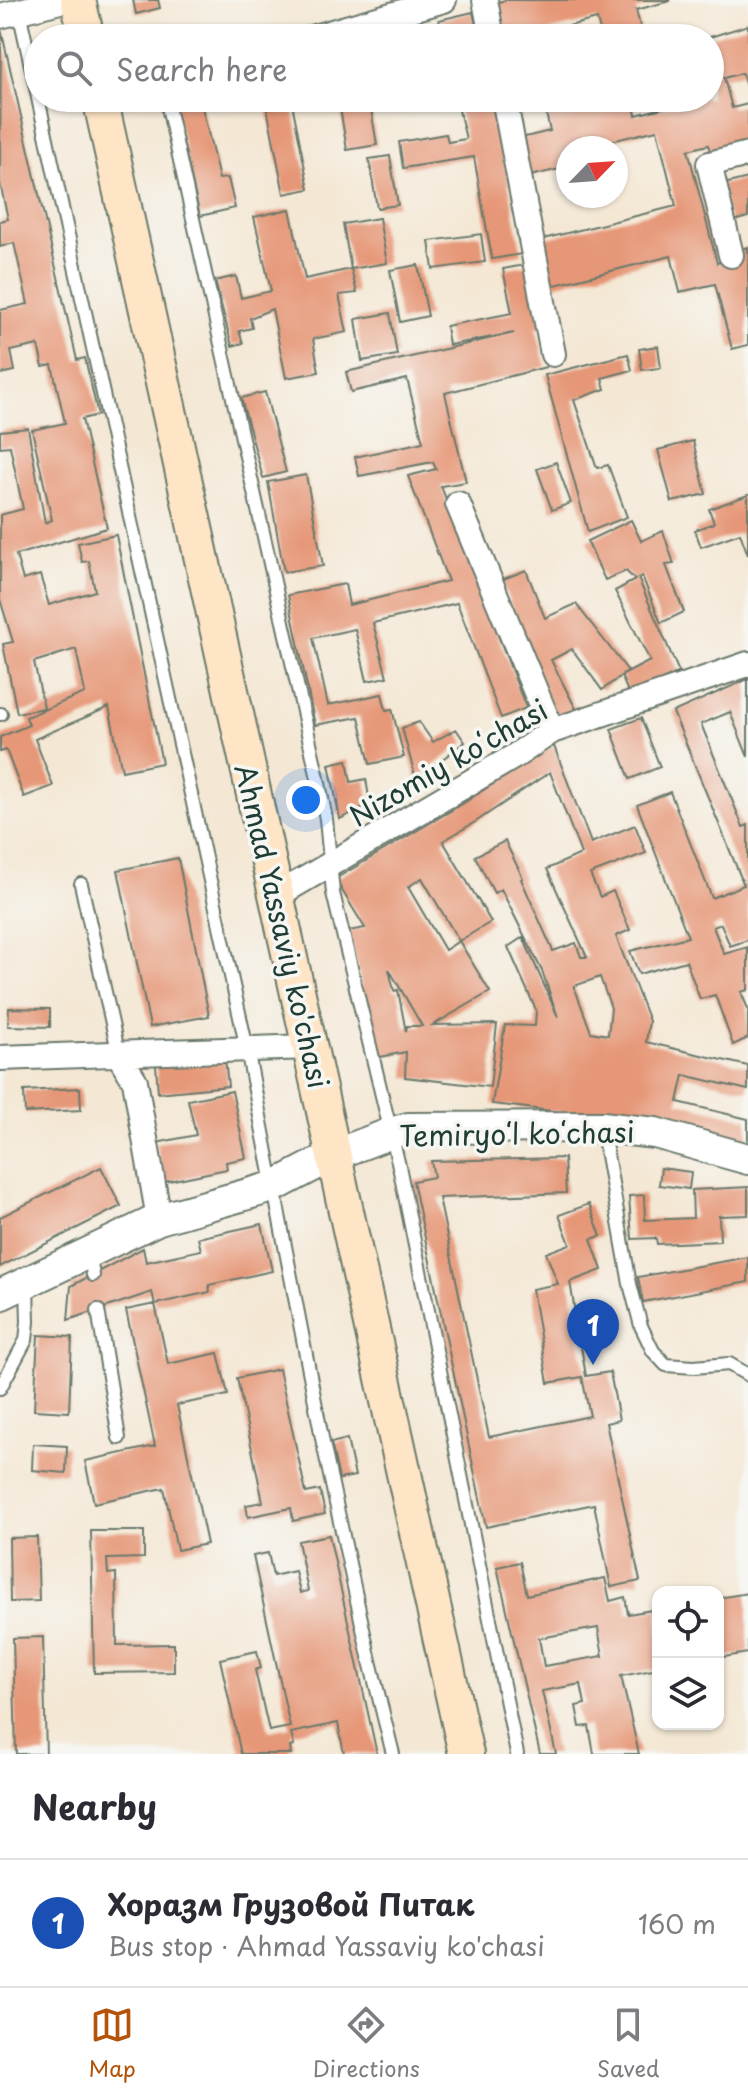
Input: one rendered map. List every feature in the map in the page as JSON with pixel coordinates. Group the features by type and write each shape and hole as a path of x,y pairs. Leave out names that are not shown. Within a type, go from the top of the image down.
{"main road":[{"path":"78,0 84,24"},
{"name":"Ahmad Yassaviy ko'chasi","path":"103,112 466,1754"}],"street":[{"path":"12,9 64,0"},
{"path":"360,24 444,0"},
{"path":"485,0 489,24"},
{"path":"507,112 553,354"},
{"path":"731,255 709,164 748,154"},
{"path":"458,504 552,731"},
{"name":"Nizomiy koʻchasi","path":"276,896 515,756 552,731 748,664"},
{"path":"0,1058 309,1047"},
{"path":"119,1055 135,1081 159,1219"},
{"name":"Temiryoʻl koʻchasi","path":"13,1289 91,1264 159,1219 273,1187 334,1155 408,1128 602,1127 655,1133 748,1159"}],"lane":[{"path":"12,9 24,50"},
{"path":"41,112 247,1049 323,1443 393,1754"},
{"path":"169,112 319,783 332,864 333,893 391,1133 517,1754"},
{"path":"81,884 119,1055"},
{"path":"602,1127 630,1284 641,1326 653,1351 666,1365 694,1367 729,1364 748,1375"},
{"path":"0,1388 5,1373 26,1340 28,1322 13,1289"},
{"path":"98,1310 119,1438"}],"building":[{"path":"133,0 158,0 160,8 136,14"},
{"path":"506,0 670,0 636,10 640,24 598,24 597,19 577,24 499,24 494,3"},
{"path":"473,12 476,24 440,24 439,20"},
{"path":"748,25 748,94 742,73 724,78 724,33"},
{"path":"1,29 77,360 85,358 98,415 82,419 107,528 16,555 23,580 40,575 49,605 95,591 89,561 82,562 78,543 116,535 162,763 122,771 109,707 35,739 53,786 24,797 6,750 0,752 0,737 29,725 26,717 85,693 76,649 34,662 44,708 17,713 3,644 13,642 0,599 0,515 23,509 10,446 0,447 0,431 28,428 45,523 52,520 32,430 65,423 52,365 43,367 38,345 11,351 15,371 0,374 0,310 28,304 14,243 0,247 0,221 8,219 0,183"},
{"path":"724,78 732,108 748,104 748,151 714,161 708,145 688,150 717,263 739,258 738,250 748,247 748,345 732,349 715,284 680,292 671,256 547,287 535,241 676,206 657,130 628,137 556,136 556,170 526,177 517,139 550,131 546,112 635,112 636,115 647,112 724,112"},
{"path":"176,112 203,112 219,179 228,178 235,208 200,216"},
{"path":"268,112 294,112 309,189 284,194"},
{"path":"341,112 372,112 377,145 347,150"},
{"path":"459,112 495,112 522,254 492,259 474,157 403,168 399,142 446,134 448,142 466,139"},
{"path":"390,156 398,205 377,208 369,159"},
{"path":"748,178 748,217 730,222 720,185"},
{"path":"290,209 305,279 351,269 357,293 339,295 347,332 313,339 319,372 286,378 272,309 250,318 252,328 239,331 243,343 232,346 215,281 236,276 241,298 271,291 254,217"},
{"path":"379,218 387,263 351,269 343,224"},
{"path":"481,234 485,262 433,269 429,241"},
{"path":"530,264 542,327 536,328 546,367 445,393 466,482 441,486 526,708 501,718 457,603 373,623 387,677 367,681 355,629 313,638 328,705 382,694 386,710 392,709 404,757 370,764 359,717 315,725 288,595 345,584 349,605 448,581 408,476 436,469 433,462 359,476 355,457 423,442 407,379 351,392 346,372 514,333 449,345 446,326 512,313 503,269"},
{"path":"418,265 428,316 400,322 390,270"},
{"path":"390,313 397,355 362,361 356,319"},
{"path":"658,346 661,368 642,370 639,349"},
{"path":"628,354 632,370 602,378 605,389 574,400 597,468 608,465 627,517 588,532 545,375"},
{"path":"265,392 286,472 263,478 241,398"},
{"path":"693,441 706,494 672,502 658,450"},
{"path":"556,462 571,503 552,510 537,469"},
{"path":"306,475 323,566 284,572 268,482"},
{"path":"748,495 748,555 740,533 701,547 695,530 714,523 709,509"},
{"path":"631,520 641,541 663,531 674,564 666,565 684,612 661,623 642,576 638,578 679,672 630,696 621,676 650,661 615,591 635,580 626,571 605,580 587,541"},
{"path":"526,570 545,618 576,604 628,671 602,690 572,649 551,660 576,709 557,721 501,580"},
{"path":"748,679 748,757 730,712 701,724 743,827 748,825 748,940 730,946 721,924 713,927 724,954 748,947 748,990 741,992 748,1009 748,1038 733,1045 715,995 700,999 686,961 639,974 630,951 688,937 637,805 670,792 712,898 744,885 673,712"},
{"path":"641,718 660,767 630,779 611,729"},
{"path":"419,722 433,742 456,729 465,742 416,779 402,728"},
{"path":"554,746 591,843 635,825 646,853 590,874 600,897 613,891 630,930 616,936 649,1021 646,1042 748,1066 748,1090 684,1075 678,1102 748,1119 748,1153 627,1124 492,1104 505,1025 535,1026 536,1010 508,947 523,937 558,1017 542,971 501,889 494,893 475,856 505,841 553,951 576,943 581,957 587,957 547,869 581,854 550,772 443,841 491,922 459,941 490,992 433,1025 497,1024 490,1087 405,1077 406,1052 375,1058 348,931 365,928 335,879","holes":["422,878 459,941 445,950 408,887","389,969 422,1026 407,1026 406,1032 398,990 394,991","600,977 611,1008 608,1035 591,1032 574,986"]},
{"path":"347,760 351,782 366,779 370,804 340,819 329,764"},
{"path":"178,858 209,1016 150,1027 118,870"},
{"path":"9,1008 50,1009 50,1027 8,1026"},
{"path":"225,1058 228,1086 158,1093 156,1065"},
{"path":"80,1088 81,1110 25,1113 24,1091"},
{"path":"232,1091 246,1158 226,1162 227,1169 164,1182 156,1143 196,1135 188,1100"},
{"path":"564,1158 566,1193 439,1198 489,1437 590,1416 582,1377 548,1383 532,1289 558,1284 546,1253 570,1244 559,1215 589,1204 601,1236 591,1239 602,1270 570,1282 586,1376 610,1372 619,1420 606,1423 640,1581 611,1587 594,1504 486,1527 413,1181 434,1177 431,1161"},
{"path":"101,1167 121,1206 0,1267 0,1217"},
{"path":"661,1168 691,1172 689,1189 659,1185"},
{"path":"748,1187 748,1215 719,1216 720,1241 657,1244 656,1238 632,1239 629,1196 644,1195 645,1220 693,1218 692,1190"},
{"path":"262,1224 272,1271 209,1285 210,1292 155,1304 152,1292 68,1320 71,1286 143,1248 146,1262 201,1250 198,1238"},
{"path":"748,1257 748,1282 643,1302 638,1277"},
{"path":"155,1304 168,1364 218,1353 228,1395 177,1405 207,1544 177,1550 164,1488 94,1503 85,1461 155,1446 126,1310"},
{"path":"38,1335 72,1337 69,1412 34,1410"},
{"path":"279,1369 306,1493 320,1490 325,1514 293,1521 291,1508 248,1517 246,1505 263,1502 237,1378"},
{"path":"347,1439 355,1476 339,1479 331,1443"},
{"path":"33,1444 67,1446 66,1473 32,1470"},
{"path":"91,1531 144,1531 144,1558 107,1559 108,1574 116,1573 117,1645 174,1644 174,1672 94,1673"},
{"path":"329,1535 377,1754 344,1754 338,1723 291,1733 294,1746 290,1747 291,1754 241,1754 220,1659 257,1651 261,1668 255,1670 269,1731 290,1727 253,1556 268,1553 273,1576 295,1571 300,1593 308,1591 298,1541"},
{"path":"37,1537 39,1601 10,1602 9,1538"},
{"path":"520,1562 527,1595 605,1578 610,1601 625,1597 628,1614 652,1610 652,1670 621,1676 639,1754 594,1754 589,1726 580,1727 576,1706 585,1704 581,1684 542,1691 556,1754 540,1754 497,1567","holes":["598,1628 603,1656 544,1666 539,1638"]},
{"path":"748,1593 748,1653 724,1657 724,1597"},
{"path":"43,1637 46,1754 16,1754 13,1638"}],"place":[{"name":"Хоразм Грузовой Питак","path":"593,1365"}]}
